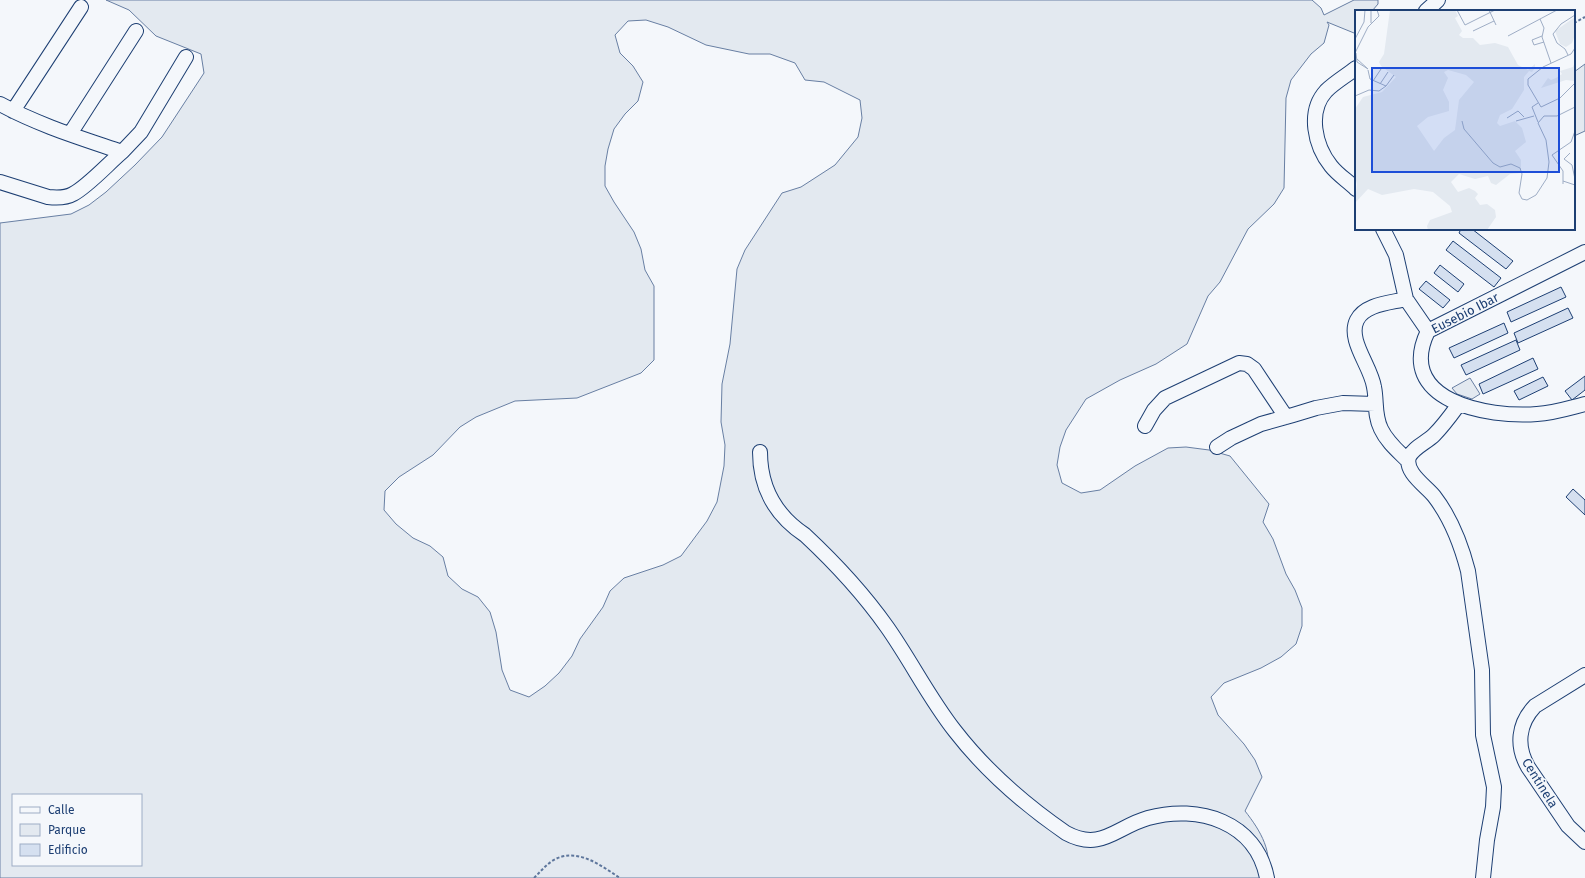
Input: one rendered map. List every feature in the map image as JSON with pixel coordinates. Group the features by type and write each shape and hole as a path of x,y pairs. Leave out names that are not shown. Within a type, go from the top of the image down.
{"street":[{"path":"1427,10 1438,0"},
{"path":"13,111 81,8"},
{"path":"70,134 136,31"},
{"path":"0,182 55,198 67,196 79,191 122,152 141,132 186,57"},
{"path":"1355,69 1327,90 1322,97 1316,110 1315,127 1317,137 1325,157 1337,173 1355,188"},
{"path":"0,104 13,111 70,134 122,152"},
{"path":"1384,230 1396,255 1406,299 1428,331"},
{"name":"Eusebio Ibar","path":"1459,404 1446,399 1435,390 1424,375 1421,352 1424,339 1428,331 1585,252"},
{"path":"1406,299 1370,308 1361,315 1355,326 1354,337 1374,385 1377,419 1384,434 1389,442 1408,461 1410,471 1434,496 1452,525 1468,571 1482,670 1483,735 1494,787 1493,807 1487,840 1483,878"},
{"path":"1146,426 1154,410 1165,398 1239,363 1247,364 1254,369 1286,417"},
{"path":"1217,447 1245,430 1316,408 1333,404 1359,402 1375,404"},
{"path":"1408,461 1411,454 1441,427 1459,404 1488,412 1520,415 1553,412 1585,404"},
{"path":"760,452 760,463 764,485 774,506 788,522 805,535 849,579 888,628 930,696 954,731 987,768 1024,803 1066,833 1077,838 1090,840 1107,838 1134,823 1163,815 1193,814 1217,819 1235,828 1250,841 1261,859 1267,878"},
{"name":"Centinela","path":"1585,675 1535,706 1522,725 1520,743 1524,760 1528,767 1568,826 1585,842"}],"path":[{"path":"1575,21 1585,16"},
{"path":"534,878 554,860 560,857 574,855 589,860 620,878"}],"green space":[{"path":"106,0 1312,0 1321,8 1324,15 1354,0 1378,0 1378,4 1373,10 1355,10 1354,33 1327,22 1329,25 1324,43 1311,54 1291,80 1286,98 1284,188 1274,204 1248,229 1220,282 1208,296 1187,344 1156,364 1120,380 1086,399 1066,430 1060,447 1057,465 1062,483 1081,493 1100,490 1135,466 1168,448 1186,447 1209,450 1230,456 1269,504 1263,522 1273,539 1286,574 1295,590 1302,608 1302,626 1296,644 1281,657 1261,668 1224,683 1211,697 1218,715 1244,744 1255,760 1262,777 1245,811 1261,834 1267,851 1268,869 1265,878 0,878 0,223 71,214 89,205 106,192 135,165 162,137 204,73 201,54 156,36 129,10","holes":["646,20 668,27 706,45 749,54 770,54 795,63 805,80 824,82 860,100 862,118 858,137 835,165 801,187 782,193 745,250 737,269 730,344 722,384 721,422 725,445 724,466 717,502 707,521 681,556 663,565 624,578 610,591 603,607 580,639 572,656 559,673 545,686 529,697 510,690 502,670 496,632 490,612 478,597 462,589 448,576 443,557 430,546 413,538 396,524 384,510 385,491 399,477 433,455 460,427 476,417 515,401 577,398 641,373 654,360 654,286 645,270 641,249 634,232 605,186 605,166 614,129 625,114 638,101 643,82 633,66 620,53 615,35 628,21"]},
{"path":"1585,64 1585,131 1575,136 1575,71"},
{"path":"1470,378 1480,394 1472,399 1457,394 1452,388"}],"building":[{"path":"1460,230 1473,230 1513,261 1506,269 1459,233"},
{"path":"1453,241 1501,278 1494,287 1446,250"},
{"path":"1440,265 1464,284 1458,292 1434,273"},
{"path":"1426,281 1450,300 1443,308 1419,289"},
{"path":"1561,287 1566,297 1511,322 1507,312"},
{"path":"1568,308 1573,318 1518,343 1514,333"},
{"path":"1504,323 1508,333 1454,358 1449,348"},
{"path":"1516,340 1520,350 1466,375 1461,365"},
{"path":"1533,358 1538,369 1483,394 1479,384"},
{"path":"1585,376 1585,390 1572,400 1565,391"},
{"path":"1543,377 1548,386 1519,400 1514,391"},
{"path":"1573,489 1585,500 1585,515 1566,497"}]}
